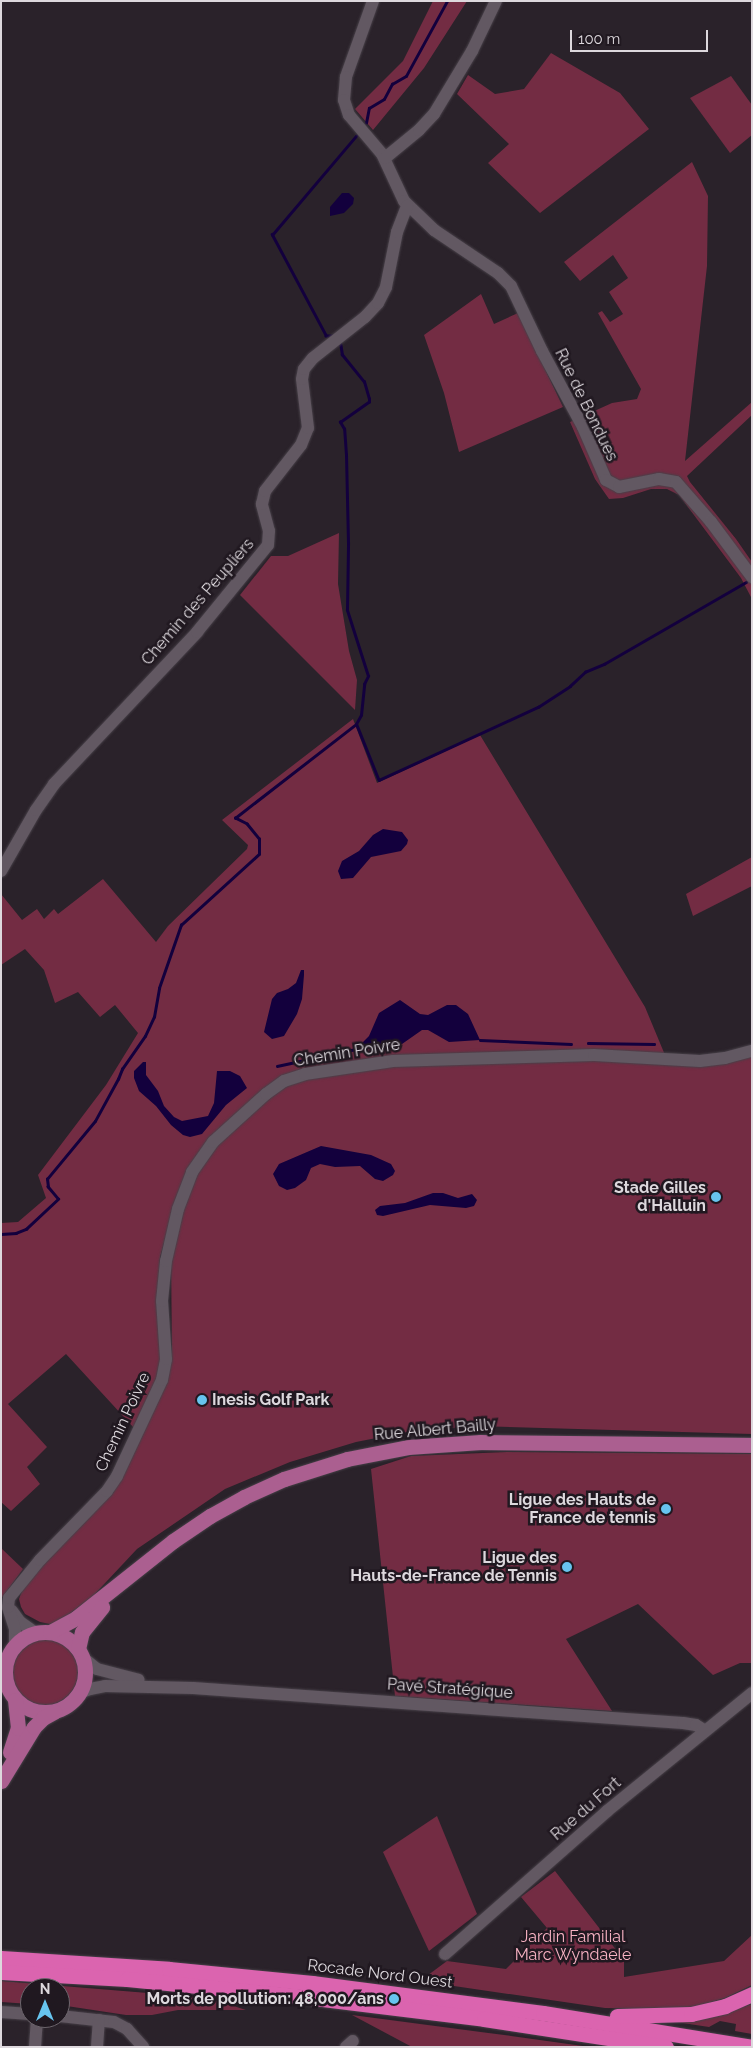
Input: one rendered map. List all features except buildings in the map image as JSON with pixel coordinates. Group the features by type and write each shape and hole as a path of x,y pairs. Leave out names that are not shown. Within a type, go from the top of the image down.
{"highway":[{"name":"Rocade Nord Ouest","path":"1,1958 168,1969 350,1988 562,2016 752,2047"},
{"name":"Rocade Nord Ouest","path":"1,1972 126,1979 278,1993 484,2019 666,2047"},
{"path":"350,1988 425,1994 630,2017 690,2014 725,2006 752,1994"}],"main road":[{"name":"Rue Albert Bailly","path":"43,1632 71,1622 193,1527 244,1497 305,1471 368,1454 408,1447 481,1442 752,1445"},
{"name":"Rue Albert Bailly","path":"80,1653 80,1635 91,1619 149,1561"},
{"path":"1,1782 34,1727 43,1718 69,1705 79,1694 85,1678 80,1653 64,1637 43,1632 25,1637 8,1653 4,1670 4,1684 15,1700 34,1711 55,1711"},
{"path":"1,1773 18,1732 15,1700"}],"street":[{"path":"374,1 346,77 343,95 349,115 385,158 407,206"},
{"path":"385,158 419,130 434,114 472,51 496,1"},
{"name":"Rue de Bondues","path":"407,206 439,234 492,269 511,286 542,351 580,420 606,480 619,487 659,479 676,482 711,522 752,577"},
{"name":"Chemin des Peupliers","path":"1,871 41,802 54,784 197,632 268,546 270,536 262,504 263,496 269,482 301,445 308,428 303,384 304,369 313,358 365,317 378,303 386,287 398,232 407,206"},
{"name":"Chemin Poivre","path":"11,1594 40,1560 97,1503 117,1476 164,1371 164,1279 172,1232 185,1189 196,1165 209,1147 273,1089 291,1078 305,1074 393,1060 594,1054 700,1061 726,1058 752,1051"},
{"path":"11,1594 10,1603 15,1617 43,1632"},
{"path":"8,1653 15,1629 8,1607 11,1594"},
{"name":"Pavé Stratégique","path":"80,1653 92,1666 112,1674 193,1688"},
{"name":"Pavé Stratégique","path":"79,1694 90,1688 105,1686 193,1688 683,1723 696,1725 704,1730"},
{"name":"Rue du Fort","path":"445,1954 704,1730 752,1693"},
{"path":"1,2012 20,2013"},
{"path":"70,2017 99,2020 123,2027 143,2047"},
{"path":"97,2047 99,2020"},
{"path":"35,2047 36,2028"}],"green space":[{"path":"433,1 467,1 424,68 373,130 355,109 403,61"},
{"path":"551,53 620,93 649,129 540,213 488,163 509,144 457,94 468,75 495,94 524,89"},
{"path":"731,76 752,105 752,135 730,153 690,98"},
{"path":"692,162 708,196 707,266 685,461 752,402 752,415 687,476 752,562 752,599 741,578 679,495 667,489 651,489 623,498 609,499 595,479 570,422 612,403 637,399 641,389 598,313 602,311 610,322 623,314 609,292 628,278 613,255 580,281 564,262"},
{"path":"481,294 494,324 518,313 563,407 459,452 444,393 424,335"},
{"path":"339,533 338,584 349,651 357,680 355,710 240,595 271,556 288,556"},
{"name":"Inesis Golf Park","path":"353,719 377,783 480,735 645,1007 665,1055 719,1055 752,1046 752,1434 477,1426 412,1431 356,1442 290,1462 225,1489 137,1549 92,1597 61,1620 50,1624 40,1622 25,1614 19,1599 22,1591 53,1553 113,1493 133,1455 172,1357 171,1256 195,1158 175,1204 160,1257 158,1299 161,1365 159,1377 134,1428 66,1354 8,1404 47,1447 27,1467 40,1484 11,1511 1,1502 1,1223 18,1222 46,1198 38,1175 106,1085 138,1033 115,1005 100,1017 78,992 55,1003 44,970 25,949 1,965 1,894 22,920 37,909 44,919 54,909 58,914 103,879 156,942 168,926 247,849 248,845 222,820"},
{"path":"752,857 752,886 693,916 686,894"},
{"name":"Ligue des Hauts-de-France de Tennis","path":"507,1452 752,1454 752,1663 740,1663 713,1675 638,1604 566,1639 612,1711 395,1696 371,1469 411,1456"},
{"path":"1,1548 23,1569 1,1599"},
{"path":"45,1639 57,1642 68,1649 75,1660 78,1672 75,1684 68,1695 57,1702 45,1705 33,1702 22,1695 15,1684 12,1672 15,1660 22,1649 33,1642"},
{"path":"437,1816 477,1914 429,1951 383,1852"},
{"name":"Jardin Familial Marc Wyndaele","path":"555,1871 624,1960 624,1977 724,1961 752,1935 752,1985 725,1998 690,2008 654,2009 605,2008 420,1981 447,1961 506,1969 547,1928 521,1897"},
{"path":"1,1981 20,1983 20,2003 1,2002"},
{"path":"70,1987 209,1998 246,2010 178,2010 152,2015 126,2015 70,2007"},
{"path":"752,2004 752,2034 735,2031 736,2024 720,2021 709,2027 676,2022 718,2015"},
{"path":"352,2015 511,2036 590,2047 412,2047"}],"shaded area":[{"path":"342,193 349,193 354,198 353,204 344,213 330,216 330,207"},
{"path":"383,829 402,832 408,840 407,844 401,851 371,857 353,878 341,879 338,871 342,861 359,851 373,835"},
{"path":"301,970 304,970 302,999 297,1014 284,1036 272,1039 264,1032 272,999 277,993 288,989 296,983"},
{"path":"400,1000 420,1014 428,1015 447,1005 456,1005 468,1014 480,1040 449,1042 428,1030 422,1030 402,1044 360,1050 359,1046 369,1036 379,1013"},
{"path":"143,1062 146,1062 146,1075 158,1091 164,1106 174,1117 182,1121 208,1116 214,1103 217,1071 230,1071 240,1076 247,1088 226,1105 202,1134 190,1137 183,1135 171,1125 156,1106 139,1091 134,1078 134,1071"},
{"path":"321,1146 371,1155 391,1164 395,1171 393,1175 383,1181 375,1179 360,1166 335,1167 320,1164 311,1168 306,1180 295,1188 287,1190 279,1186 273,1174 279,1164"},
{"path":"433,1193 443,1193 458,1198 472,1194 477,1200 474,1206 466,1208 430,1205 383,1216 377,1215 375,1210 380,1206 405,1203"}],"waterway":[{"path":"366,123 369,108 384,99 392,84 406,76 447,1"},
{"path":"333,336 326,336 272,235 356,136"},
{"path":"1,1234 16,1233 26,1229 58,1199 48,1187 47,1179 95,1121 122,1069 145,1036 154,1017 159,988 181,925 259,854 259,839 247,824 235,818 356,724 361,715 364,684 368,676 347,610 346,455 344,429 340,422 369,402 369,399 364,382 342,355 340,343"},
{"path":"357,725 379,780 538,707 570,686 585,672 604,664 746,582"},
{"path":"480,1040 571,1044"},
{"path":"588,1043 654,1044"},
{"path":"277,1066 360,1048"}],"place":[{"name":"Stade Gilles d'Halluin","path":"716,1197"},
{"name":"Inesis Golf Park","path":"202,1400"},
{"name":"Ligue des Hauts de France de tennis","path":"666,1509"},
{"name":"Ligue des Hauts-de-France de Tennis","path":"567,1567"},
{"name":"Morts de pollution: 48,000/ans","path":"394,1999"}]}
